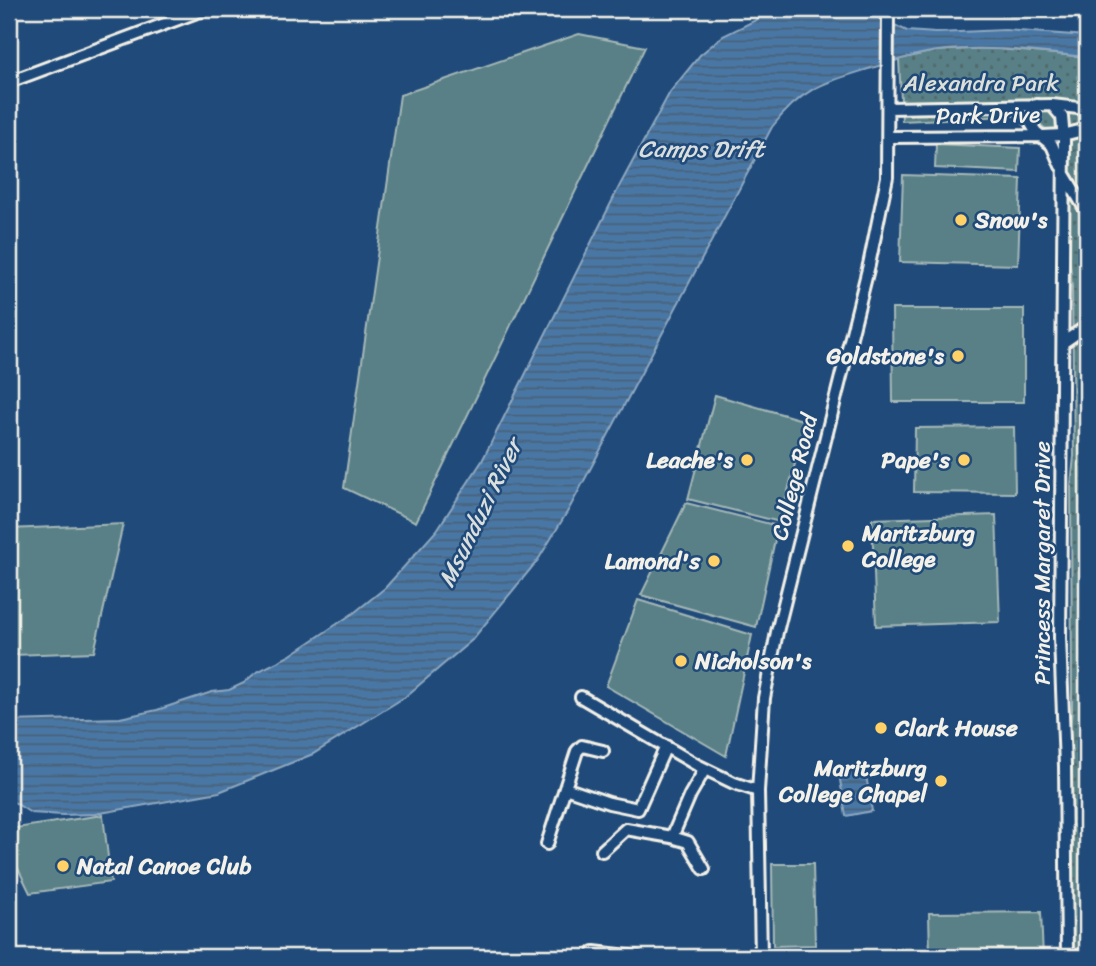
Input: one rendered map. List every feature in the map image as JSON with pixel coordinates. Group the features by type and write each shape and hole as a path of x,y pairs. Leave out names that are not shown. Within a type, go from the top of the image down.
{"street":[{"path":"9,82 205,9"},
{"name":"College Road","path":"761,957 758,791 762,712 770,665 869,265 887,177 888,9"},
{"path":"1037,105 1032,110 1030,122 1036,132 1043,136"},
{"path":"1052,105 1062,117 1063,135"},
{"name":"Park Drive","path":"888,108 1052,105 1087,109"},
{"name":"Park Drive","path":"888,138 1043,136 1063,135 1087,129"},
{"name":"Princess Margaret Drive","path":"1063,135 1060,638 1065,766 1067,957"},
{"name":"Princess Margaret Drive","path":"1043,136 1052,145 1062,170"},
{"path":"1062,170 1087,212"},
{"path":"1063,342 1087,326"},
{"path":"581,696 705,769 758,791"},
{"path":"547,844 580,747 587,746 603,751"},
{"path":"565,788 609,803 638,809 666,746"},
{"path":"671,836 705,769"},
{"path":"602,851 626,829 671,836 688,842 704,869"},
{"path":"594,952 637,957"}],"green space":[{"path":"1002,9 1087,9 1087,17 1002,16"},
{"path":"579,34 645,47 416,522 344,488 400,95"},
{"name":"Alexandra Park","path":"988,48 1087,57 1087,957 1069,957 1061,810 1072,710 1071,486 1074,456 1072,288 1061,143 1030,115 902,121 899,59 935,51"},
{"path":"936,144 1020,148 1019,172 935,168"},
{"name":"Snow's","path":"903,175 1021,179 1018,265 900,262"},
{"name":"Goldstone's","path":"892,309 1024,309 1024,402 893,402"},
{"name":"Leache's","path":"715,395 806,421 780,522 688,499"},
{"name":"Pape's","path":"1014,427 1015,493 914,492 915,428"},
{"name":"Lamond's","path":"686,503 778,526 756,627 641,595"},
{"path":"996,515 1000,622 876,626 872,519"},
{"path":"123,524 94,652 14,655 9,529"},
{"name":"Nicholson's","path":"638,600 752,635 726,756 606,686"},
{"name":"Natal Canoe Club","path":"103,815 111,882 30,893 9,850 9,829"},
{"path":"772,864 813,864 815,945 773,946"},
{"path":"1041,912 1043,957 930,957 929,913"}],"water":[{"name":"Camps Drift","path":"770,9 861,9 907,31 936,33 1005,30 1087,36 1087,57 993,49 929,52 836,79 793,104 772,127 569,509 538,560 472,640 405,697 313,754 219,792 95,814 31,813 9,799 9,721 120,718 157,710 212,692 229,690 289,656 355,612 385,588 437,530 482,461 620,185 670,92 700,55 723,36 754,21"},
{"path":"865,769 872,811 846,816 839,774"}],"place":[{"name":"Snow's","path":"961,220"},
{"name":"Goldstone's","path":"958,356"},
{"name":"Leache's","path":"747,460"},
{"name":"Pape's","path":"964,460"},
{"name":"Maritzburg College","path":"848,546"},
{"name":"Lamond's","path":"714,561"},
{"name":"Nicholson's","path":"681,661"},
{"name":"Clark House","path":"881,728"},
{"name":"Maritzburg College Chapel","path":"941,781"},
{"name":"Natal Canoe Club","path":"63,866"}],"water label":[{"name":"Msunduzi River","path":"480,513"}]}
